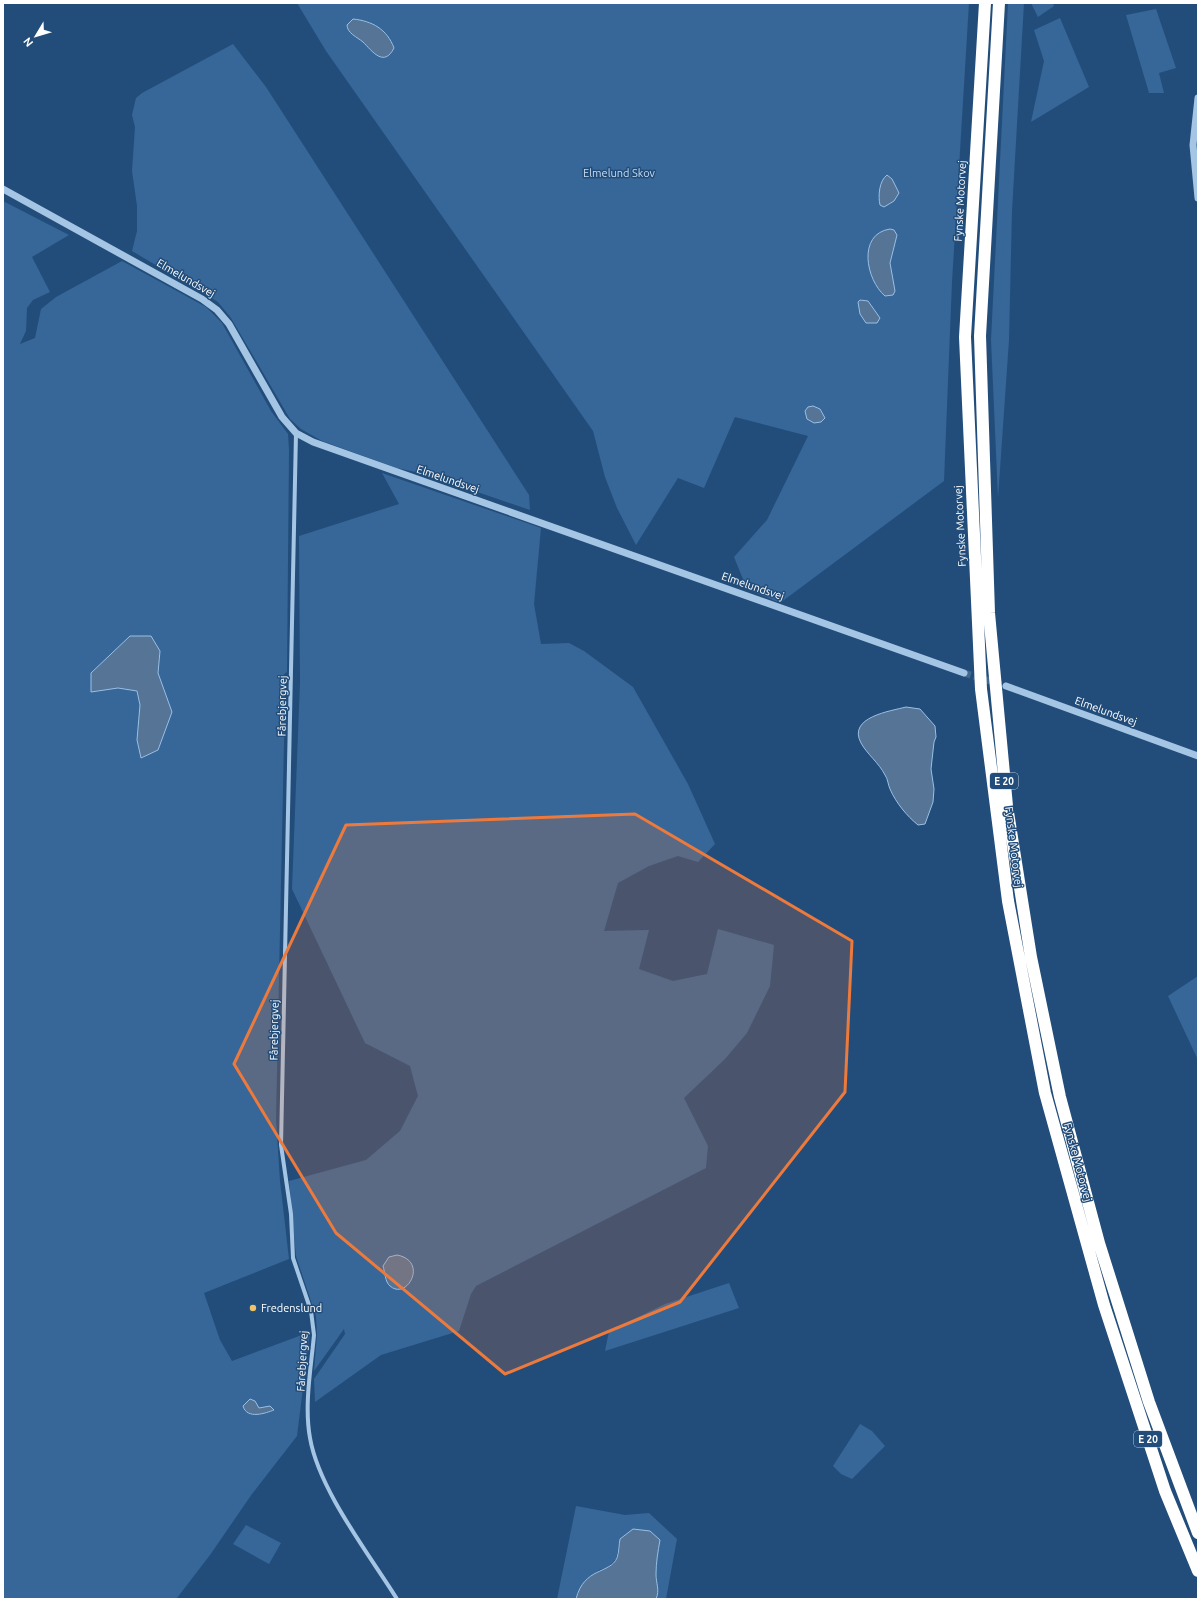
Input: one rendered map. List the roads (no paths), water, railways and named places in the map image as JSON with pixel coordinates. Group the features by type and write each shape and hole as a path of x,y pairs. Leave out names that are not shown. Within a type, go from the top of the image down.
{"highway":[{"name":"Fynske Motorvej","path":"984,3 965,337 981,688 1008,901 1045,1093 1104,1305 1166,1491 1198,1572"},
{"name":"Fynske Motorvej","path":"999,3 980,336 989,613 1007,806 1030,957 1060,1097 1100,1242 1149,1402 1198,1533"}],"street":[{"path":"1198,98 1193,145 1198,198"},
{"name":"Elmelundsvej","path":"3,189 202,299 217,310 229,324 282,417 296,433 313,442 964,673"},
{"name":"Fårebjergvej","path":"296,433 281,1145 291,1214 293,1258 313,1321 314,1335 309,1426 313,1451 321,1474 332,1494 397,1599"},
{"name":"Elmelundsvej","path":"1006,686 1198,756"}],"tunnel":[{"path":"964,673 1006,686"}],"place":[{"name":"Fredenslund","path":"253,1308"}],"park label":[{"name":"Elmelund Skov","path":"619,173"}]}
